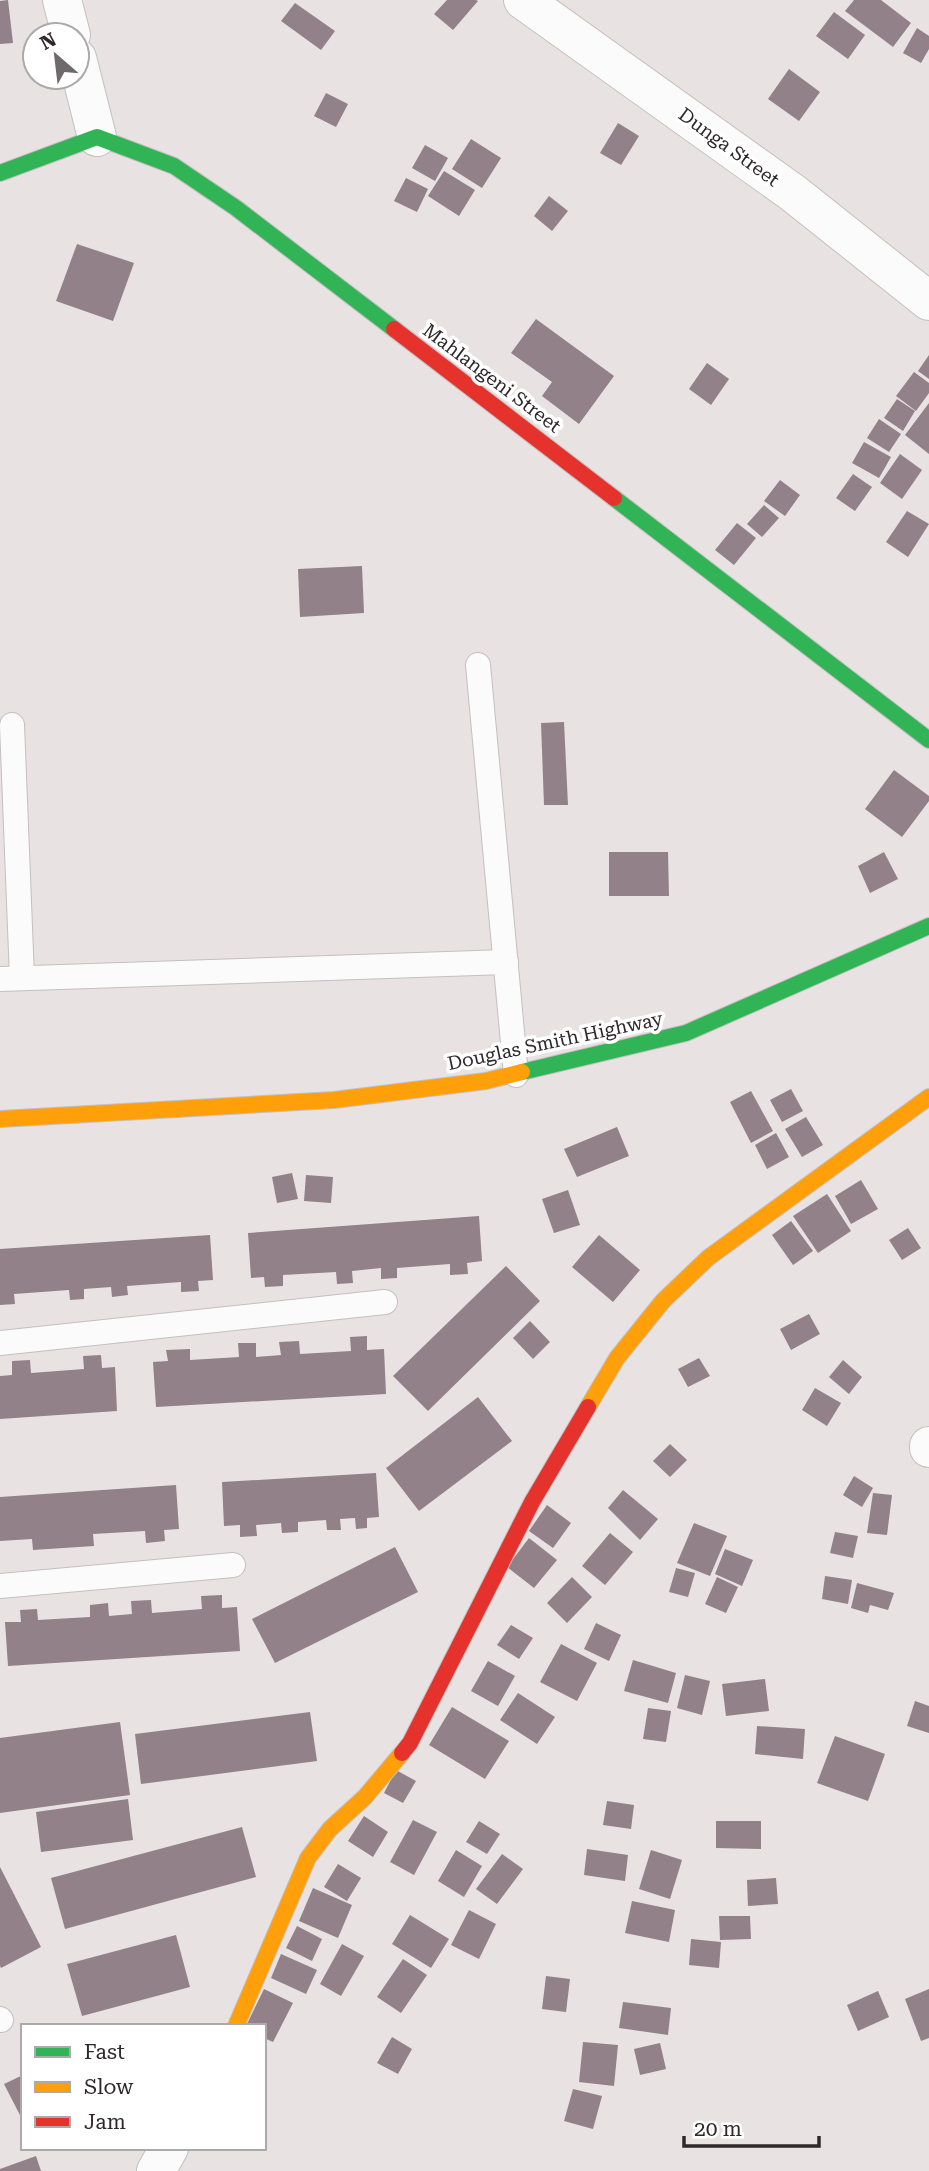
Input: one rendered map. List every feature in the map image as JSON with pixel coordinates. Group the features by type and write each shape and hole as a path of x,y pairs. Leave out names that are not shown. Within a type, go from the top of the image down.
{"street":[{"path":"62,0 67,21"},
{"name":"Dunga Street","path":"523,0 793,193 929,301"},
{"path":"0,173 97,137 85,91"},
{"name":"Mahlangeni Street","path":"97,137 174,166 236,208 929,740"},
{"name":"Douglas Smith Highway","path":"0,1119 334,1100 516,1075 687,1033 929,926"},
{"path":"237,2024 308,1858 330,1829 365,1797 410,1743 533,1502 617,1358 663,1301 708,1258 929,1097"},
{"path":"156,2171 168,2150"}],"lane":[{"path":"478,665 516,1075"},
{"path":"12,725 11,978 506,962"},
{"path":"0,1343 385,1302"},
{"path":"0,1586 233,1565"}],"building":[{"path":"8,0 13,43 0,44 0,1"},
{"path":"447,0 478,1 453,30 434,14"},
{"path":"854,0 881,0 911,23 893,47 845,11"},
{"path":"295,3 335,31 321,50 281,21"},
{"path":"834,12 865,35 848,59 816,36"},
{"path":"917,28 929,36 929,49 921,63 903,53"},
{"path":"789,69 820,92 799,121 768,99"},
{"path":"326,93 348,104 336,127 314,116"},
{"path":"618,123 639,136 621,165 600,153"},
{"path":"471,139 501,158 482,188 452,169"},
{"path":"425,145 448,158 435,181 412,168"},
{"path":"444,171 475,190 459,216 428,196"},
{"path":"406,178 428,189 417,212 394,201"},
{"path":"549,196 568,211 552,231 534,216"},
{"path":"77,244 134,263 113,321 56,301"},
{"path":"536,319 614,376 579,424 542,396 552,382 511,353"},
{"path":"929,355 929,379 918,371"},
{"path":"707,363 729,379 711,405 689,389"},
{"path":"914,372 929,383 929,393 916,411 896,396"},
{"path":"897,399 915,411 903,431 884,418"},
{"path":"929,403 929,454 905,435"},
{"path":"879,419 901,434 889,452 867,438"},
{"path":"864,442 891,457 879,478 852,463"},
{"path":"900,454 922,470 902,499 880,483"},
{"path":"853,474 872,487 855,511 836,498"},
{"path":"780,480 800,495 785,516 764,501"},
{"path":"764,505 779,518 762,537 747,524"},
{"path":"907,511 929,524 908,557 886,542"},
{"path":"737,523 756,538 734,565 715,550"},
{"path":"362,566 364,613 300,617 298,569"},
{"path":"564,722 568,805 544,805 541,723"},
{"path":"894,770 929,796 929,801 902,837 865,809"},
{"path":"609,852 668,852 669,896 609,896"},
{"path":"884,852 898,879 870,893 858,866"},
{"path":"791,1089 803,1111 782,1122 770,1100"},
{"path":"751,1091 773,1131 751,1143 730,1102"},
{"path":"806,1117 823,1145 802,1157 785,1129"},
{"path":"617,1127 629,1156 577,1177 564,1149"},
{"path":"776,1133 789,1157 767,1169 755,1145"},
{"path":"292,1173 298,1199 277,1203 272,1177"},
{"path":"306,1175 333,1177 331,1203 304,1201"},
{"path":"861,1180 878,1209 851,1224 835,1196"},
{"path":"568,1190 580,1225 554,1233 542,1199"},
{"path":"827,1194 851,1231 818,1253 793,1216"},
{"path":"479,1216 482,1261 467,1263 468,1274 450,1275 450,1264 397,1268 397,1278 381,1279 381,1268 352,1271 353,1283 337,1284 336,1272 283,1275 283,1286 265,1287 264,1277 251,1278 248,1233"},
{"path":"791,1221 813,1251 793,1265 772,1235"},
{"path":"908,1228 921,1248 902,1260 889,1240"},
{"path":"210,1235 213,1280 198,1281 199,1291 181,1292 181,1282 127,1286 128,1295 112,1297 111,1287 84,1289 84,1299 70,1300 69,1290 14,1294 15,1304 0,1305 0,1249"},
{"path":"599,1235 640,1270 613,1302 572,1267"},
{"path":"506,1266 540,1301 428,1411 393,1376"},
{"path":"809,1314 820,1334 791,1350 780,1329"},
{"path":"530,1321 550,1342 533,1359 513,1338"},
{"path":"367,1336 367,1350 384,1349 386,1394 156,1407 153,1362 168,1361 166,1350 190,1349 190,1360 239,1357 238,1343 256,1343 256,1357 281,1355 279,1342 299,1341 300,1354 351,1351 350,1337"},
{"path":"101,1355 102,1368 115,1367 117,1411 0,1419 0,1376 12,1375 12,1361 30,1360 31,1373 84,1369 83,1356"},
{"path":"699,1358 710,1376 688,1387 678,1369"},
{"path":"843,1360 862,1377 849,1394 829,1377"},
{"path":"815,1388 841,1403 827,1426 802,1410"},
{"path":"478,1397 512,1441 419,1511 386,1468"},
{"path":"670,1444 687,1460 670,1477 653,1461"},
{"path":"376,1473 379,1517 367,1518 367,1528 356,1529 355,1518 340,1519 341,1530 327,1530 326,1520 298,1522 298,1532 282,1533 281,1523 256,1525 257,1536 240,1537 240,1525 224,1526 222,1482"},
{"path":"854,1476 873,1488 862,1507 843,1495"},
{"path":"176,1485 179,1529 164,1530 165,1541 146,1543 145,1531 93,1534 94,1546 33,1550 32,1539 0,1541 0,1497"},
{"path":"623,1490 658,1519 640,1540 608,1508"},
{"path":"873,1493 892,1495 887,1535 867,1533"},
{"path":"547,1505 571,1523 553,1548 529,1531"},
{"path":"694,1523 727,1536 710,1576 677,1563"},
{"path":"835,1532 858,1536 853,1558 830,1553"},
{"path":"610,1533 633,1552 605,1585 582,1566"},
{"path":"529,1538 557,1560 534,1588 507,1567"},
{"path":"395,1547 418,1592 275,1663 252,1619"},
{"path":"725,1549 753,1560 742,1586 715,1574"},
{"path":"676,1568 695,1573 688,1597 669,1592"},
{"path":"825,1576 852,1580 848,1604 822,1599"},
{"path":"572,1577 592,1597 567,1623 547,1603"},
{"path":"717,1577 738,1587 726,1613 705,1604"},
{"path":"857,1583 894,1593 888,1610 870,1605 868,1613 851,1608"},
{"path":"222,1595 222,1608 237,1607 240,1651 8,1666 5,1622 21,1622 20,1610 37,1609 38,1620 90,1617 90,1605 108,1603 109,1616 132,1614 131,1601 151,1600 152,1613 202,1609 201,1596"},
{"path":"596,1623 621,1635 609,1661 584,1649"},
{"path":"511,1625 533,1638 519,1659 497,1645"},
{"path":"561,1644 597,1663 577,1701 540,1682"},
{"path":"633,1660 676,1673 668,1703 624,1691"},
{"path":"488,1661 515,1676 498,1706 471,1691"},
{"path":"685,1675 710,1681 702,1715 677,1708"},
{"path":"765,1679 769,1711 726,1716 722,1684"},
{"path":"518,1693 555,1717 537,1744 500,1720"},
{"path":"915,1701 929,1706 929,1733 907,1726"},
{"path":"452,1707 509,1741 485,1779 429,1745"},
{"path":"648,1708 671,1711 666,1742 643,1739"},
{"path":"310,1712 317,1761 141,1784 135,1734"},
{"path":"120,1722 130,1795 0,1813 0,1738"},
{"path":"757,1726 805,1729 803,1759 755,1754"},
{"path":"835,1736 885,1754 868,1801 817,1783"},
{"path":"396,1770 416,1781 403,1803 384,1793"},
{"path":"128,1799 133,1840 41,1852 36,1812"},
{"path":"607,1801 634,1805 631,1829 603,1825"},
{"path":"364,1816 388,1832 373,1857 348,1841"},
{"path":"413,1820 437,1832 414,1875 390,1862"},
{"path":"479,1821 500,1834 487,1854 466,1842"},
{"path":"716,1821 761,1821 761,1849 716,1848"},
{"path":"242,1827 256,1877 65,1929 51,1878"},
{"path":"587,1849 628,1855 625,1881 584,1875"},
{"path":"456,1850 482,1866 464,1897 438,1881"},
{"path":"651,1850 682,1860 670,1899 639,1889"},
{"path":"502,1854 523,1869 497,1904 476,1889"},
{"path":"338,1864 361,1878 347,1901 324,1887"},
{"path":"0,1867 41,1947 1,1968 0,1966"},
{"path":"776,1878 778,1904 748,1906 747,1880"},
{"path":"313,1888 352,1905 338,1938 299,1921"},
{"path":"632,1901 675,1910 669,1942 625,1933"},
{"path":"469,1910 496,1924 479,1959 451,1945"},
{"path":"410,1915 449,1939 431,1968 392,1944"},
{"path":"719,1916 750,1916 751,1939 720,1940"},
{"path":"297,1926 322,1939 312,1961 286,1948"},
{"path":"176,1935 190,1987 82,2016 67,1964"},
{"path":"691,1939 721,1942 719,1968 689,1965"},
{"path":"342,1944 364,1956 341,1996 320,1984"},
{"path":"281,1954 317,1970 306,1994 271,1978"},
{"path":"403,1959 427,1975 401,2013 377,1997"},
{"path":"546,1976 570,1979 566,2012 542,2009"},
{"path":"264,1989 293,2003 273,2042 266,2039 266,2024 247,2024"},
{"path":"929,1989 929,2038 921,2041 905,1999"},
{"path":"878,1991 889,2017 858,2031 847,2005"},
{"path":"623,2002 671,2008 668,2035 619,2028"},
{"path":"392,2037 412,2049 398,2074 377,2063"},
{"path":"583,2042 618,2045 614,2086 579,2082"},
{"path":"660,2043 666,2069 640,2075 634,2049"},
{"path":"21,2076 21,2117 4,2084"},
{"path":"573,2089 602,2096 593,2129 564,2121"},
{"path":"36,2156 41,2171 0,2171 0,2169"}],"traffic: fast":[{"path":"0,173 97,137 174,166 236,208 394,329"},
{"path":"614,498 929,740"},
{"path":"522,1072 686,1033 929,926"}],"traffic: slow":[{"path":"0,1119 334,1100 486,1081 522,1072"},
{"path":"588,1407 617,1358 663,1301 708,1258 929,1097"},
{"path":"237,2024 308,1858 330,1829 365,1797 402,1753"}],"traffic: jam":[{"path":"394,329 614,498"},
{"path":"402,1753 410,1743 532,1502 588,1407"}]}
